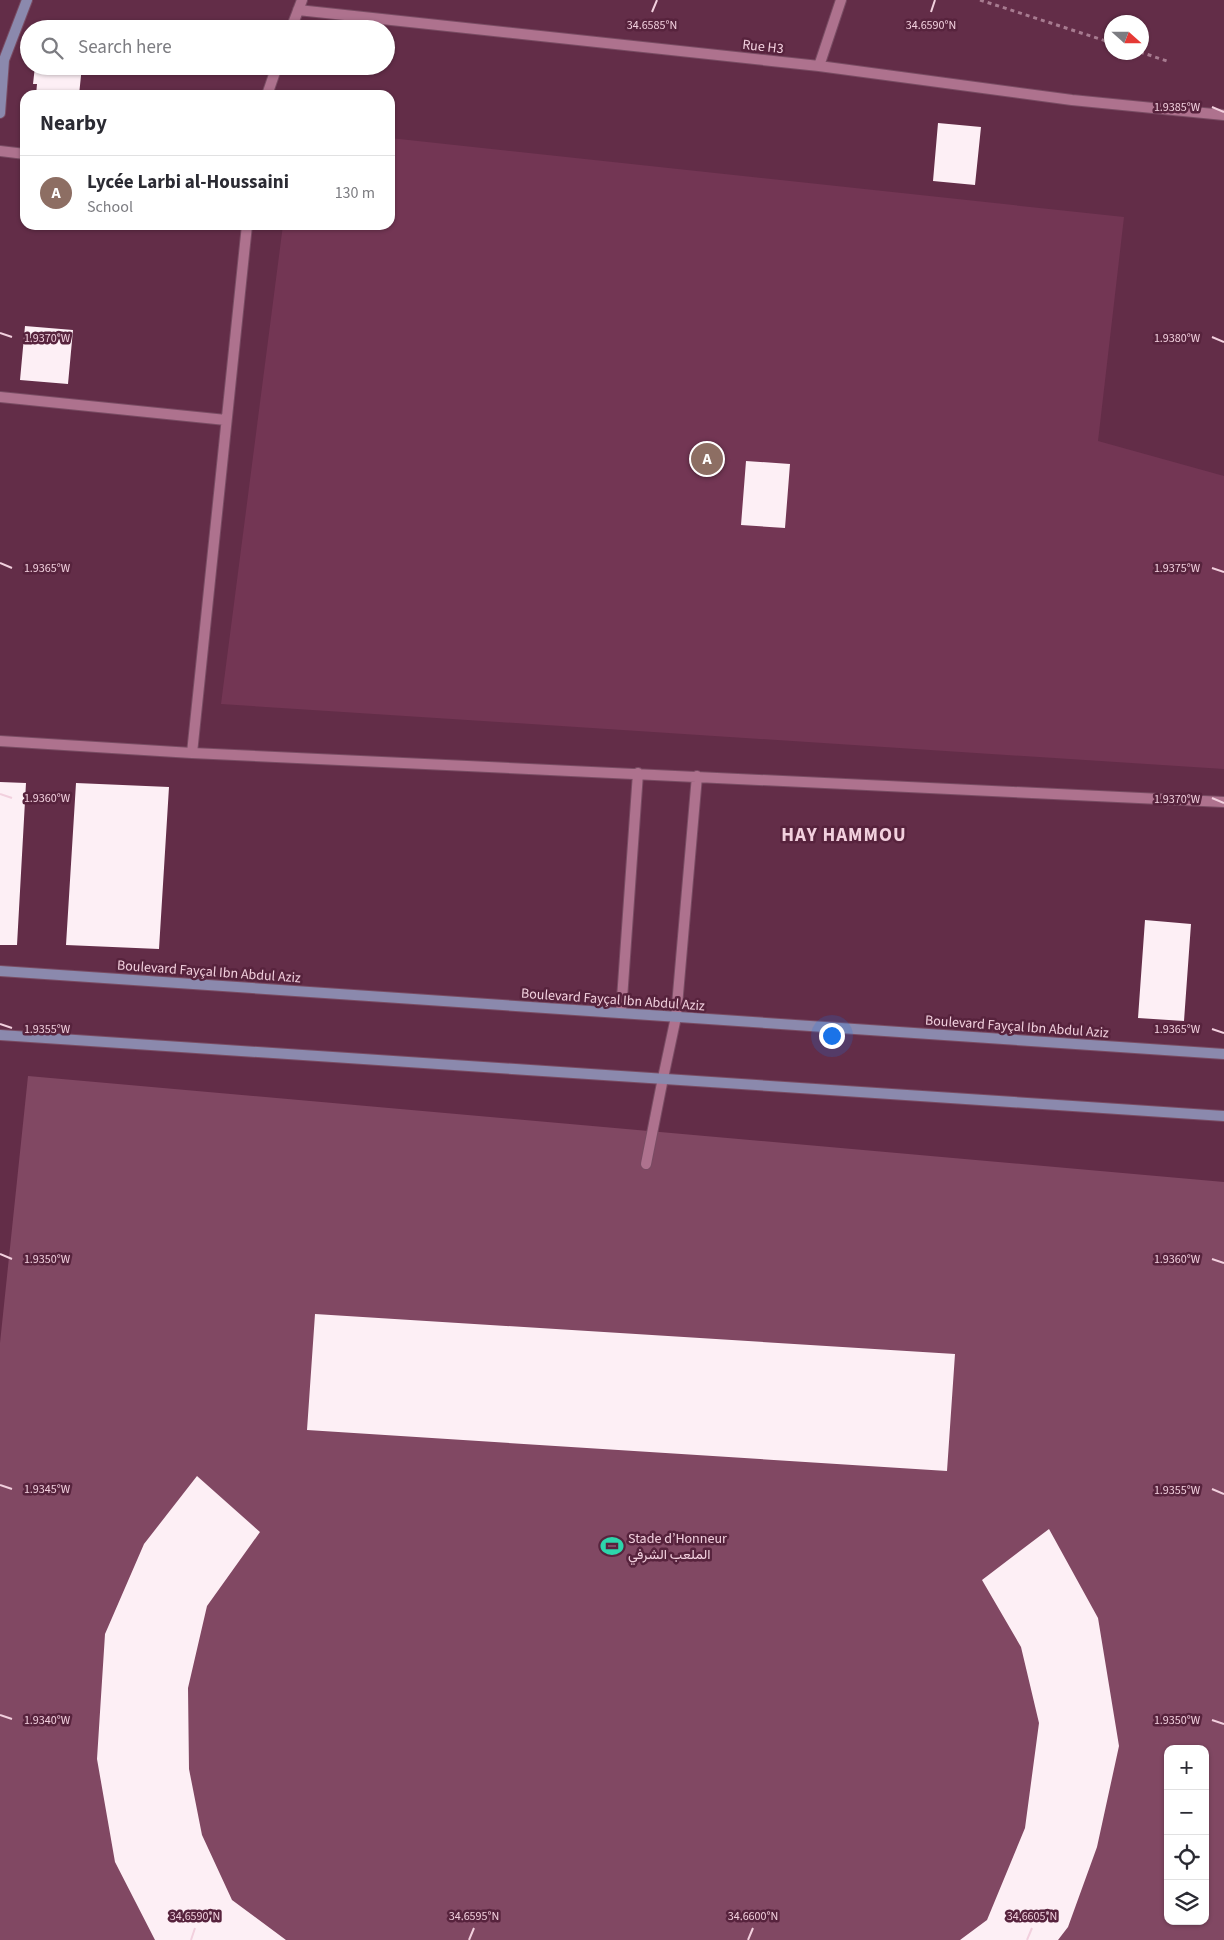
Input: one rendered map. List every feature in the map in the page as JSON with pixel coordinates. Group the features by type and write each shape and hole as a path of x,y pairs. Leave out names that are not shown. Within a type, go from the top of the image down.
{"main road":[{"path":"0,113 2,62 27,0"},
{"name":"Boulevard Fayçal Ibn Abdul Aziz","path":"0,971 1224,1054"},
{"path":"0,1035 1224,1116"}],"street":[{"path":"294,20 302,0"},
{"path":"818,66 841,0"},
{"name":"Rue H3","path":"298,10 391,20"},
{"name":"Rue H3","path":"395,20 818,66 1072,100 1224,115"},
{"path":"269,90 273,75"},
{"path":"0,152 20,154"},
{"path":"192,753 246,230"},
{"path":"0,397 226,420"},
{"path":"0,741 192,753 1224,802"},
{"path":"621,1012 638,773"},
{"path":"646,1164 676,1017 697,776"}],"path":[{"path":"980,0 1104,40"},
{"path":"1149,55 1170,62"}],"shaded area":[{"path":"395,139 1124,217 1098,441 1224,476 1224,769 221,704 282,230 395,230"},
{"name":"Stade d’Honneur الملعب الشرفي","path":"28,1076 1224,1182 1224,1940 0,1940 0,1343"}],"building":[{"path":"34,75 81,75 80,90 36,90 37,84 33,84"},
{"path":"938,123 981,127 975,185 933,181"},
{"path":"25,326 73,330 68,384 20,380"},
{"path":"746,461 790,464 785,528 741,525"},
{"path":"0,782 26,783 17,945 0,945"},
{"path":"76,783 169,787 159,949 66,945"},
{"path":"1145,920 1191,924 1184,1021 1138,1018"},
{"path":"315,1314 955,1354 947,1471 307,1430"},
{"path":"197,1476 260,1532 207,1606 188,1688 189,1769 202,1835 232,1900 286,1940 155,1940 115,1862 97,1759 105,1634 144,1544"},
{"path":"1049,1529 1098,1618 1119,1746 1097,1847 1068,1927 1058,1940 960,1940 987,1920 1025,1828 1039,1723 1021,1647 982,1580"}],"place":[{"name":"Lycée Larbi al-Houssaini","path":"707,459"},
{"name":"Stade d’Honneur الملعب الشرفي","path":"612,1546"}],"district":[{"name":"HAY HAMMOU","path":"844,834"}]}
